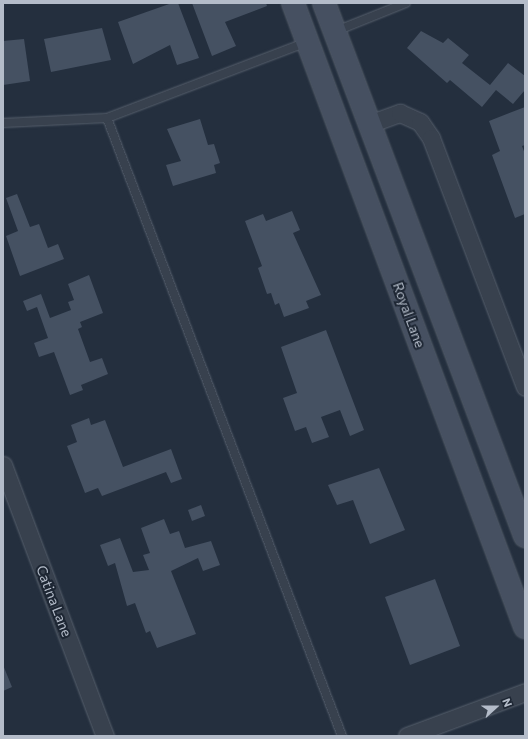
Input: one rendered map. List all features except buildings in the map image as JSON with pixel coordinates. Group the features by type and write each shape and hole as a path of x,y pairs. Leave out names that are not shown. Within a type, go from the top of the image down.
{"main road":[{"name":"Royal Lane","path":"293,3 525,627"},
{"path":"324,3 525,536"},
{"path":"343,135 369,124"}],"street":[{"path":"369,124 400,113 420,122 431,138 525,386"},
{"name":"Catina Lane","path":"3,465 105,736"},
{"path":"407,736 525,692"}],"lane":[{"path":"335,31 406,3"},
{"path":"3,123 107,118 308,42"},
{"path":"107,118 342,736"}]}
